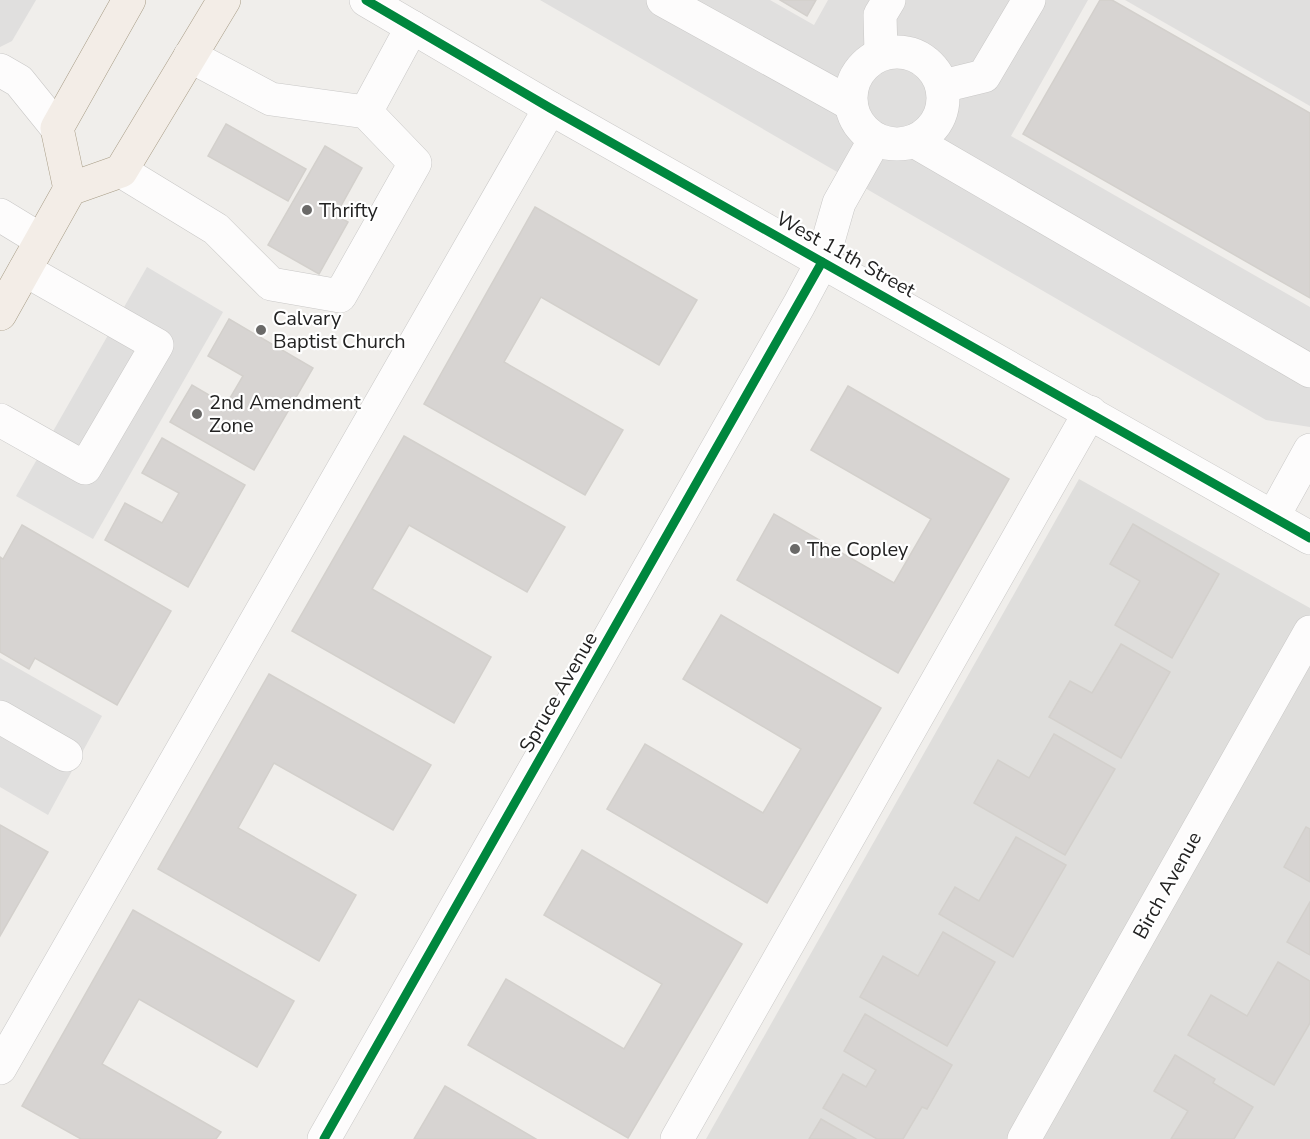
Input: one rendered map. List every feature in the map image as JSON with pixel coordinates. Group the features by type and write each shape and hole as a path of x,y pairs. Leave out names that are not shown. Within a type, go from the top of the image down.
{"main road":[{"path":"0,314 70,189 57,128 129,0"},
{"path":"70,189 121,171 224,0"}],"street":[{"name":"West 11th Street","path":"366,0 550,108 1310,538"},
{"path":"663,0 850,104"},
{"path":"881,53 880,15 889,0"},
{"path":"943,87 984,76 1029,0"},
{"path":"366,112 412,27"},
{"path":"897,51 912,53 926,61 936,72 943,87 944,100 935,125 926,135 914,141 901,144 875,139 855,118 850,104 851,88 856,73 867,61 881,53 897,51"},
{"path":"121,171 216,230 272,285 340,296 415,163 366,112 270,99 190,56"},
{"path":"0,70 19,81 57,128"},
{"path":"0,1068 550,108"},
{"name":"Spruce Avenue","path":"324,1139 822,261 839,204 875,139"},
{"path":"914,141 1310,371"},
{"path":"0,215 42,240"},
{"path":"0,420 86,468 157,345 25,270"},
{"path":"677,1139 1090,412"},
{"path":"1273,517 1310,450"},
{"name":"Birch Avenue","path":"1024,1139 1310,632"},
{"path":"0,717 66,755"}],"shaded area":[{"path":"0,0 36,0 12,41 0,47"},
{"path":"540,0 770,0 814,25 828,0 1088,0 1011,136 1310,307 1310,427 1266,420"},
{"path":"1125,0 1310,0 1310,106"},
{"path":"147,267 223,312 93,539 16,496"},
{"path":"1079,479 1310,608 1310,1139 706,1139"},
{"path":"0,658 102,716 48,815 0,787"}],"building":[{"path":"780,0 816,0 807,16"},
{"path":"1100,0 1112,0 1310,113 1310,298 1023,134"},
{"path":"226,124 306,169 288,201 208,156"},
{"path":"325,146 362,168 336,215 348,222 319,274 268,245"},
{"path":"535,207 697,300 659,365 541,297 504,362 623,430 585,495 424,404"},
{"path":"229,319 313,368 254,470 170,422 192,385 226,405 243,376 208,356"},
{"name":"The Copley","path":"848,386 1009,479 898,673 737,580 774,514 894,583 931,519 811,450"},
{"path":"404,436 565,527 527,592 409,525 372,589 491,657 454,723 292,631"},
{"path":"162,438 245,485 188,587 105,540 125,503 162,523 179,493 142,473"},
{"path":"1133,524 1219,574 1172,658 1115,625 1140,581 1110,564"},
{"path":"22,525 171,611 117,705 35,658 29,669 0,652 0,557 3,559"},
{"path":"721,615 881,708 767,903 607,809 645,744 763,813 801,749 683,679"},
{"path":"1121,644 1170,672 1121,758 1049,717 1070,681 1092,693"},
{"path":"269,674 431,765 393,830 274,763 238,828 356,895 319,961 158,869"},
{"path":"1054,734 1115,769 1065,855 974,803 998,760 1029,778"},
{"path":"0,825 48,852 0,936"},
{"path":"1306,827 1310,829 1310,882 1284,867"},
{"path":"1016,837 1066,865 1013,957 939,914 955,887 979,901"},
{"path":"582,850 742,944 628,1138 468,1045 506,979 624,1049 662,984 544,915"},
{"path":"1310,902 1310,955 1287,942"},
{"path":"133,910 294,1001 257,1067 139,999 102,1064 221,1132 216,1139 81,1139 22,1106"},
{"path":"943,932 995,962 947,1046 860,997 883,956 918,976"},
{"path":"1278,962 1310,981 1310,1023 1274,1085 1188,1035 1211,995 1247,1016"},
{"path":"865,1014 952,1065 927,1109 922,1107 903,1139 877,1139 823,1108 843,1074 866,1087 876,1070 844,1051"},
{"path":"1175,1055 1215,1079 1213,1083 1253,1107 1234,1139 1171,1139 1188,1111 1154,1091"},
{"path":"445,1086 536,1139 414,1139"},
{"path":"821,1119 856,1139 809,1139"}],"cycle path":[{"path":"366,0 550,108 1310,538"},
{"path":"324,1139 822,262"}],"place":[{"name":"Thrifty","path":"307,210"},
{"name":"Calvary Baptist Church","path":"261,330"},
{"name":"2nd Amendment Zone","path":"197,414"},
{"name":"The Copley","path":"795,549"}]}
